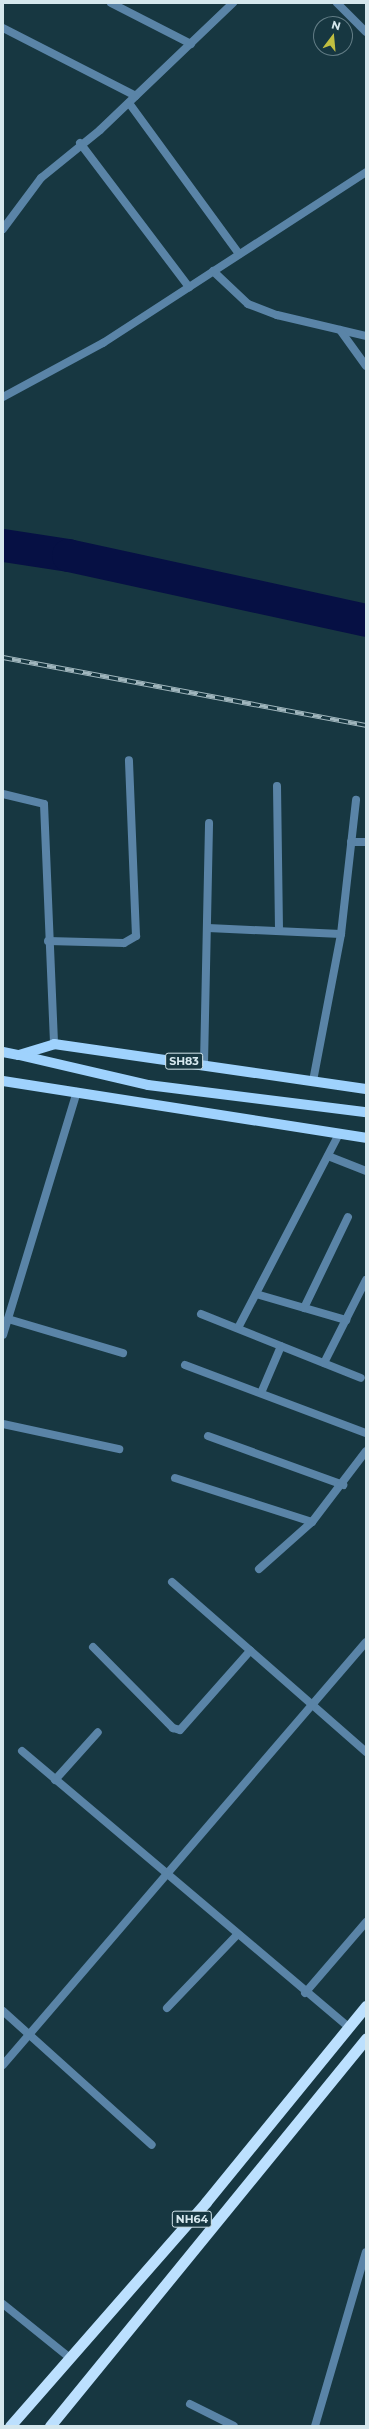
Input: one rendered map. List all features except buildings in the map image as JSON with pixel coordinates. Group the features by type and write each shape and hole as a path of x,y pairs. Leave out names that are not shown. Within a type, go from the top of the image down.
{"highway":[{"name":"NH64","path":"10,2426 206,2202 347,2026 366,2006"},
{"name":"NH64","path":"50,2426 366,2039"}],"main road":[{"name":"SH83","path":"3,1052 19,1055 54,1044 204,1064 366,1089"},
{"path":"19,1055 148,1085 366,1112"},
{"path":"3,1081 366,1138"}],"street":[{"path":"110,3 191,44"},
{"path":"3,229 41,178 80,143 129,103 234,3"},
{"path":"337,3 366,32"},
{"path":"3,28 136,96"},
{"path":"129,103 239,254"},
{"path":"80,143 189,287"},
{"path":"3,397 102,343 366,172"},
{"path":"213,271 248,304 366,336"},
{"path":"340,330 366,366"},
{"path":"48,941 124,944 136,936 129,760"},
{"path":"277,786 279,931"},
{"path":"3,794 44,804 48,941 54,1044"},
{"path":"313,1081 341,934 356,800"},
{"path":"204,1064 209,823"},
{"path":"351,842 366,842"},
{"path":"208,928 341,934"},
{"path":"3,1335 77,1092"},
{"path":"238,1328 339,1134"},
{"path":"328,1156 366,1171"},
{"path":"304,1308 348,1217"},
{"path":"324,1363 366,1280"},
{"path":"256,1294 346,1320"},
{"path":"201,1314 361,1378"},
{"path":"8,1320 123,1353"},
{"path":"261,1393 281,1346"},
{"path":"186,1365 366,1433"},
{"path":"3,1424 119,1449"},
{"path":"208,1436 344,1485"},
{"path":"259,1569 312,1522 344,1485 366,1451"},
{"path":"175,1478 312,1522"},
{"path":"172,1582 311,1706 366,1752"},
{"path":"3,2065 366,1642"},
{"path":"93,1647 173,1728 180,1730 250,1651"},
{"path":"55,1780 98,1732"},
{"path":"22,1751 305,1993 347,2026"},
{"path":"305,1993 366,1922"},
{"path":"167,2008 237,1935"},
{"path":"3,2011 29,2036 152,2145"},
{"path":"315,2426 366,2252"},
{"path":"3,2304 69,2357"},
{"path":"190,2404 234,2426"}],"waterway":[{"path":"3,545 68,555 366,620"}],"railway":[{"path":"3,657 366,725"}]}
